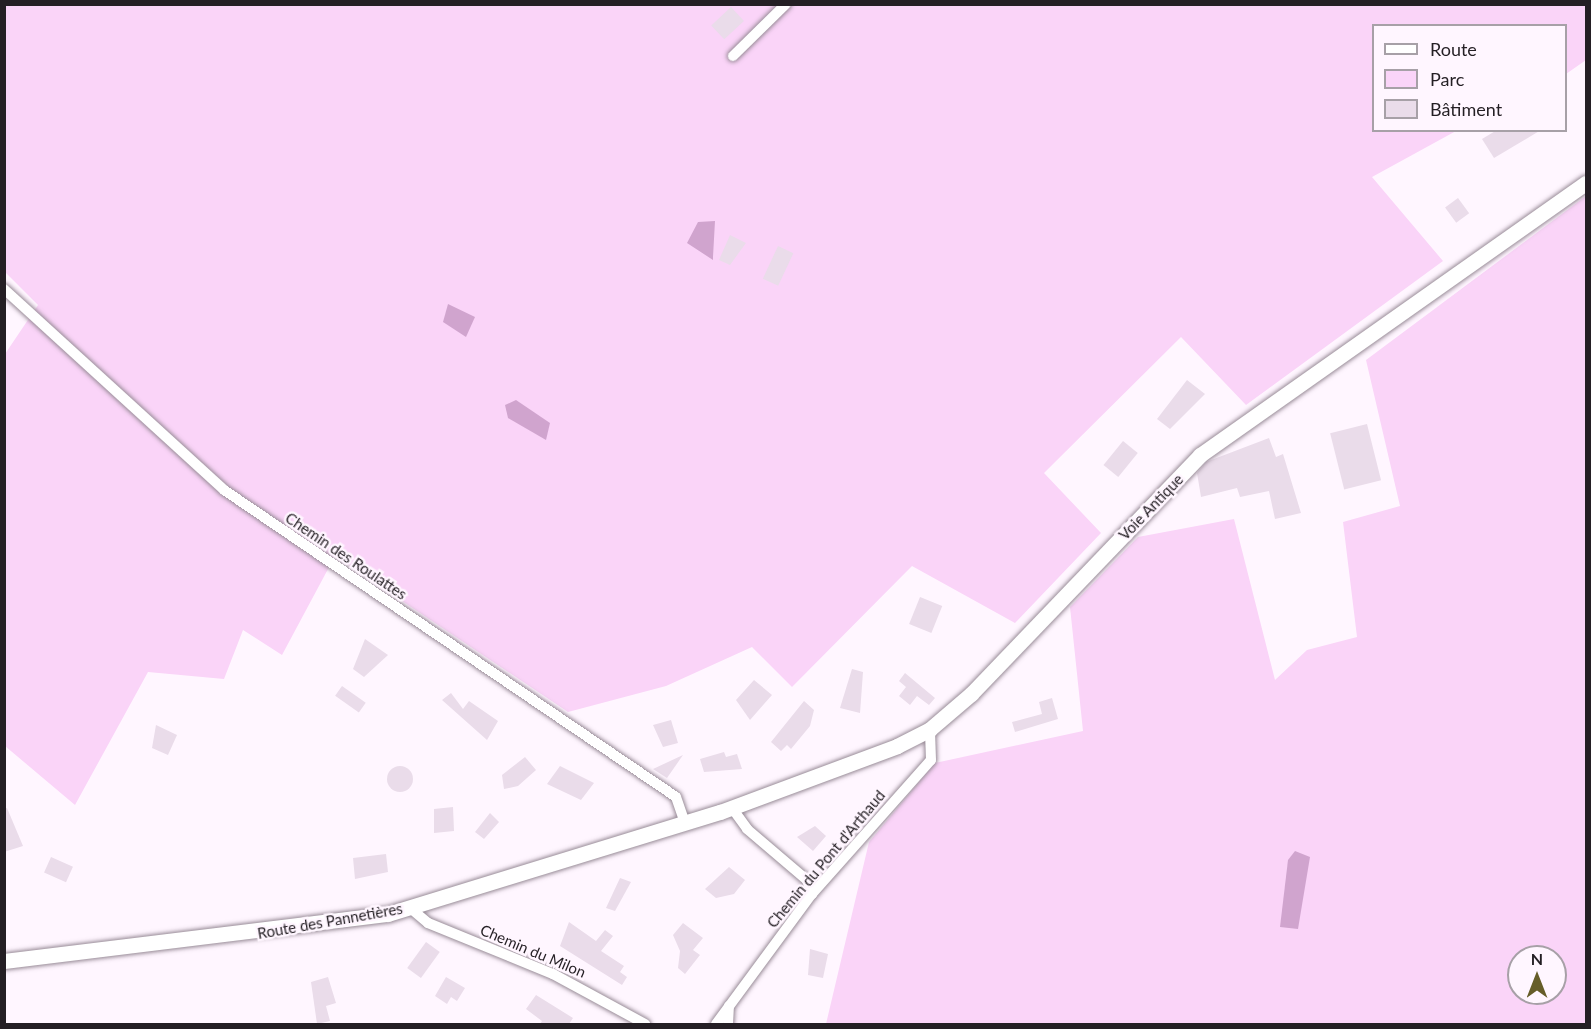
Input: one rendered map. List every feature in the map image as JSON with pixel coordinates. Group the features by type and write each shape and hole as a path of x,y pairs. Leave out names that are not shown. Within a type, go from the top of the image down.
{"street":[{"path":"733,56 786,4"},
{"name":"Voie Antique","path":"715,813 850,767 930,729 971,694 1200,455 1587,183"},
{"name":"Chemin des Roulattes","path":"4,289 224,490 676,797 685,823"},
{"name":"Chemin du Pont d'Arthaud","path":"729,1006 812,894 931,760 930,729"},
{"path":"732,808 747,830 807,880 812,894"},
{"name":"Route des Pannetières","path":"4,961 276,931 409,907 715,813"},
{"name":"Chemin du Milon","path":"409,907 428,923 553,974 645,1024"},
{"path":"715,1024 729,1006"},
{"path":"728,1024 729,1006"}],"green space":[{"path":"1586,4 1586,60 1567,73 1567,24 1372,24 1372,132 1454,132 1372,177 1443,261 1246,405 1181,337 1044,473 1101,533 1015,623 912,566 792,687 752,647 666,686 568,712 335,556 282,655 243,630 224,679 148,672 75,805 5,746 5,354 38,305 5,272 4,5"},
{"path":"1586,196 1586,1024 826,1024 869,842 935,763 1083,731 1070,607 1138,537 1234,519 1275,680 1307,650 1357,637 1343,522 1400,506 1366,360"}],"shaded area":[{"path":"715,221 713,260 687,243 698,222"},
{"path":"448,304 475,317 466,337 443,322"},
{"path":"516,400 550,423 546,440 508,418 505,405"},
{"path":"1295,851 1310,857 1298,929 1280,927 1288,860"}],"building":[{"path":"731,7 744,21 724,39 711,25"},
{"path":"1494,132 1538,132 1494,158 1482,139"},
{"path":"1458,198 1469,213 1456,223 1445,207"},
{"path":"730,235 746,243 730,265 719,260"},
{"path":"778,246 793,253 778,286 763,279"},
{"path":"1187,380 1205,394 1170,429 1157,419"},
{"path":"1367,424 1381,480 1344,489 1330,433"},
{"path":"1269,438 1276,457 1283,454 1301,513 1275,519 1269,491 1240,497 1237,488 1201,497 1197,473 1206,462"},
{"path":"1123,441 1138,453 1118,477 1103,465"},
{"path":"920,597 942,606 931,633 909,624"},
{"path":"365,639 388,655 364,677 353,669"},
{"path":"852,669 863,672 860,713 840,708"},
{"path":"905,673 935,698 929,705 917,696 910,705 899,696 906,687 899,681"},
{"path":"754,680 772,695 750,720 736,700"},
{"path":"342,686 366,703 359,712 335,696"},
{"path":"451,693 463,709 469,701 498,721 487,740 442,700"},
{"path":"1052,698 1058,719 1015,732 1012,722 1042,714 1039,702"},
{"path":"804,701 814,710 810,726 791,749 787,745 781,751 771,742"},
{"path":"671,720 678,743 663,747 653,725"},
{"path":"156,725 177,735 168,755 152,748"},
{"path":"724,752 726,757 737,754 742,769 704,772 700,759"},
{"path":"683,755 667,778 653,769"},
{"path":"525,757 536,770 518,786 504,789 502,775"},
{"path":"400,766 409,770 413,779 409,788 400,792 391,788 387,779 391,770"},
{"path":"560,766 594,783 581,800 547,784"},
{"path":"453,807 454,831 434,833 434,809"},
{"path":"7,808 23,846 4,852 4,809"},
{"path":"490,813 499,822 484,839 475,832"},
{"path":"815,826 826,836 813,851 797,837"},
{"path":"386,854 388,872 355,879 353,858"},
{"path":"51,857 73,867 66,882 44,873"},
{"path":"729,867 745,880 734,894 716,898 705,889"},
{"path":"620,878 631,882 615,911 606,908"},
{"path":"569,922 596,941 605,930 613,936 601,951 624,966 620,972 627,977 622,985 560,946"},
{"path":"683,923 703,938 693,950 700,955 685,974 678,968 680,951 673,935"},
{"path":"426,942 440,952 421,978 407,968"},
{"path":"810,949 828,954 823,978 808,975"},
{"path":"328,977 336,1003 326,1006 330,1021 317,1024 311,982"},
{"path":"446,977 465,988 457,1001 451,997 447,1004 435,996"},
{"path":"536,995 573,1018 569,1024 540,1024 542,1021 526,1009"}]}
